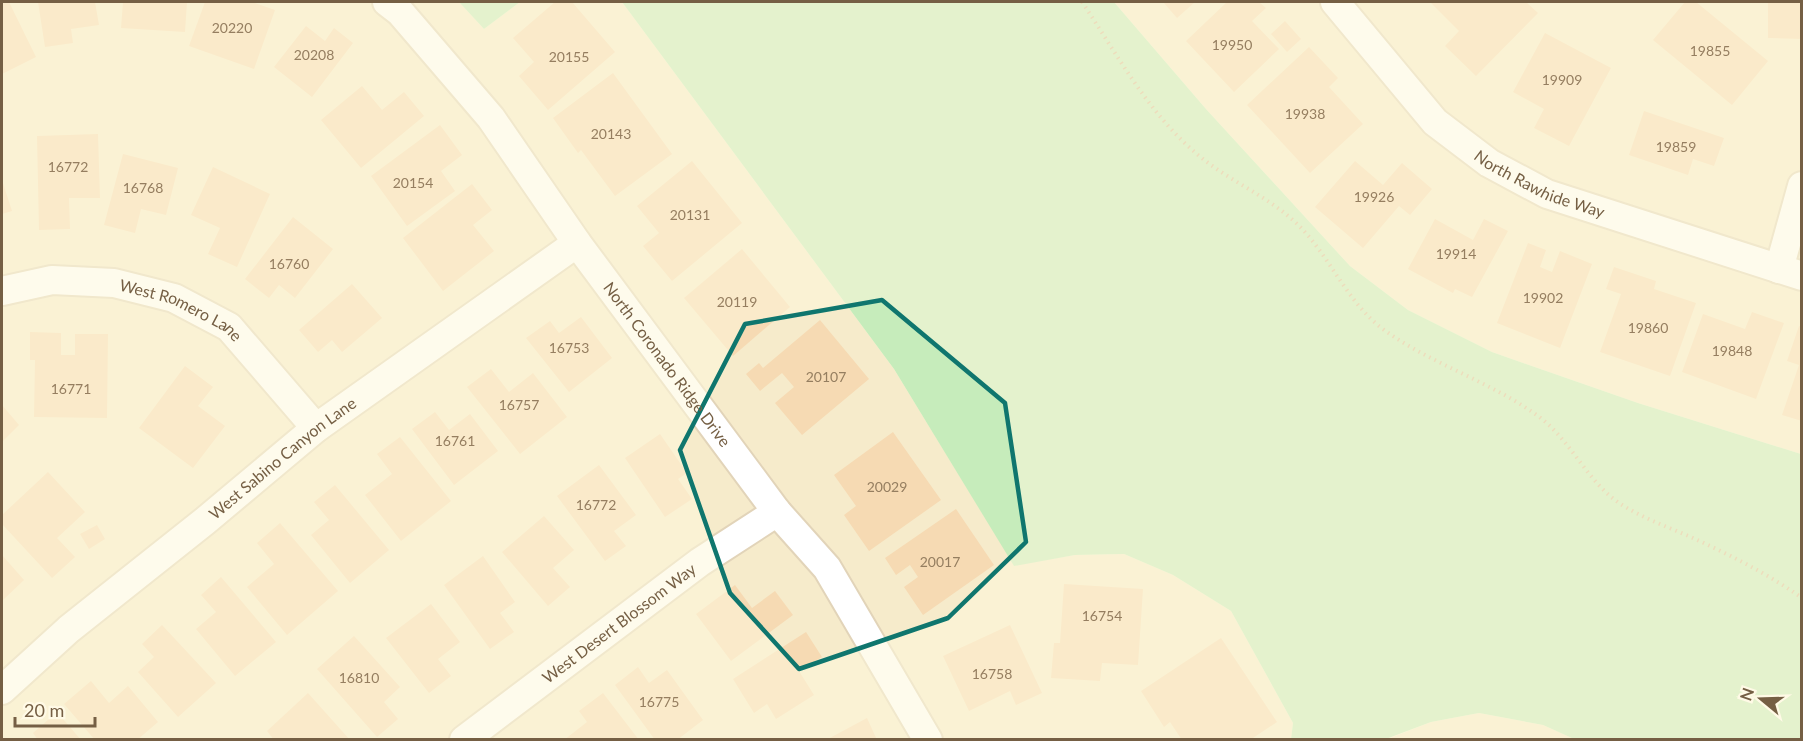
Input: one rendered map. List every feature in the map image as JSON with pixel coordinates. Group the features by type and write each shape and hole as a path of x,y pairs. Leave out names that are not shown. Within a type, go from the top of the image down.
{"street":[{"name":"North Coronado Ridge Drive","path":"387,2 400,12 491,118 577,243 777,512 827,568 928,740"},
{"name":"North Rawhide Way","path":"1335,2 1435,122 1489,163 1547,194 1790,273"},
{"path":"1790,273 1802,186"},
{"name":"West Sabino Canyon Lane","path":"2,690 69,629 205,521 316,428 577,243"},
{"name":"West Romero Lane","path":"2,291 52,280 114,283 174,298 229,327 316,428"},
{"name":"West Desert Blossom Way","path":"464,740 700,562 777,512"}],"path":[{"path":"1082,2 1118,59 1173,132 1197,155 1274,205 1296,223 1315,244 1348,292 1385,331 1436,362 1515,401 1539,417 1561,437 1598,484 1618,502 1643,517 1744,563 1802,598"}],"highlighted area":[{"path":"882,300 1005,403 1026,542 948,618 799,669 730,593 680,450 745,324"}],"shaded area":[{"path":"2,2 459,2 484,29 520,2 622,2 894,369 1014,565 1075,555 1124,554 1173,575 1231,611 1293,723 1291,739 2,739"},
{"path":"1114,2 1801,2 1801,454 1638,403 1492,352 1408,310 1350,266 1206,109"},
{"path":"1479,713 1543,725 1574,739 1385,740 1431,722"}],"green space":[{"path":"459,2 520,2 484,29"},
{"path":"622,2 1114,2 1206,109 1350,266 1408,310 1492,352 1638,403 1801,454 1801,739 1574,739 1543,725 1479,713 1431,722 1386,739 1291,739 1293,723 1231,611 1173,575 1124,554 1075,555 1014,566 894,369"}],"building":[{"path":"2,2 9,2 36,57 2,74"},
{"path":"38,2 95,2 99,25 71,29 73,43 45,47"},
{"path":"123,2 187,2 185,32 121,28"},
{"path":"205,2 252,2 275,10 254,69 189,46"},
{"path":"555,2 572,2 615,52 548,110 519,76 534,62 513,38"},
{"path":"1163,2 1195,2 1177,18"},
{"path":"1227,2 1259,2 1266,8 1252,21 1279,49 1234,92 1186,41"},
{"path":"1430,2 1526,2 1538,13 1476,76 1445,46 1459,31"},
{"path":"1685,2 1696,2 1768,61 1732,105 1653,40"},
{"path":"1768,2 1802,2 1802,39 1768,38"},
{"path":"1285,21 1301,39 1287,52 1271,34"},
{"path":"306,26 325,41 334,28 353,43 312,97 274,67"},
{"path":"1545,33 1611,68 1569,146 1534,128 1544,109 1513,92"},
{"path":"1309,47 1338,78 1329,87 1363,124 1310,173 1247,105"},
{"path":"613,73 672,154 615,196 581,150 578,153 553,118"},
{"path":"362,86 382,110 404,92 424,116 361,168 321,120"},
{"path":"1644,111 1724,138 1714,166 1693,159 1688,175 1629,155"},
{"path":"440,125 462,155 441,171 455,191 407,226 371,176"},
{"path":"98,134 100,198 69,198 70,229 39,230 37,136"},
{"path":"123,154 178,168 166,215 141,209 135,233 104,225"},
{"path":"692,161 742,223 672,281 643,246 659,233 637,206"},
{"path":"1355,161 1383,185 1402,163 1432,189 1410,215 1399,206 1363,248 1315,207"},
{"path":"213,167 270,194 237,267 208,254 220,228 191,215"},
{"path":"2,180 12,211 2,214"},
{"path":"472,184 492,210 473,225 494,251 443,291 403,238"},
{"path":"293,217 333,249 295,298 279,285 269,298 245,279"},
{"path":"1435,219 1473,240 1484,219 1508,231 1472,297 1455,289 1453,293 1408,269"},
{"path":"1528,243 1546,250 1540,267 1552,272 1560,251 1592,264 1560,348 1497,323"},
{"path":"742,249 790,307 733,356 684,298"},
{"path":"1614,267 1656,281 1654,289 1696,303 1670,376 1600,352 1621,294 1606,289"},
{"path":"352,284 382,318 342,352 332,340 318,352 299,330"},
{"path":"1752,312 1784,323 1756,399 1682,372 1703,314 1745,329"},
{"path":"581,317 612,358 569,392 526,338 550,321 559,333"},
{"path":"820,320 869,379 802,435 775,403 794,387 782,373 760,391 746,374 759,363 763,368"},
{"path":"1799,326 1802,327 1802,421 1782,415 1799,365 1787,361"},
{"path":"30,332 61,333 61,355 75,355 75,334 108,334 107,418 34,417 35,360 30,360"},
{"path":"185,366 213,387 198,406 225,426 193,468 139,428"},
{"path":"491,369 509,392 533,373 567,417 520,454 467,387"},
{"path":"2,405 19,425 2,442"},
{"path":"435,412 449,430 470,414 498,451 454,485 412,429"},
{"path":"893,432 941,500 869,551 844,515 856,506 834,475"},
{"path":"660,434 687,473 678,479 692,499 665,517 625,458"},
{"path":"400,437 451,501 401,541 365,495 392,474 377,454"},
{"path":"599,465 636,515 614,531 626,546 605,561 557,496"},
{"path":"48,472 85,512 57,538 75,557 52,578 2,524 2,515"},
{"path":"335,485 389,550 350,583 311,535 329,520 314,502"},
{"path":"956,509 994,565 923,615 904,587 918,577 910,565 896,575 885,558"},
{"path":"544,516 574,550 553,568 570,587 548,606 502,552"},
{"path":"280,523 338,591 287,635 247,587 274,564 257,543"},
{"path":"97,525 105,539 89,549 80,534"},
{"path":"2,555 24,580 2,601"},
{"path":"483,556 515,602 500,613 514,632 490,649 444,585"},
{"path":"221,577 276,642 235,676 196,629 216,612 201,595"},
{"path":"1064,584 1143,589 1138,665 1102,663 1100,681 1051,678 1054,643 1060,643"},
{"path":"735,585 752,608 775,591 793,615 731,661 696,614"},
{"path":"431,604 460,642 438,659 451,676 429,693 386,638"},
{"path":"162,625 216,683 178,717 138,672 154,657 142,644"},
{"path":"1010,625 1042,693 1016,705 1010,691 969,711 943,656"},
{"path":"806,632 822,657 799,671 814,695 776,719 767,704 754,713 733,679"},
{"path":"354,636 400,687 384,702 398,719 377,737 317,669"},
{"path":"1221,638 1277,722 1250,740 1182,740 1170,722 1164,727 1141,691"},
{"path":"638,667 649,683 667,670 703,720 677,740 655,740 615,685"},
{"path":"91,681 109,703 128,686 158,722 137,740 95,740 64,704"},
{"path":"308,693 350,740 274,740 267,731"},
{"path":"603,693 639,740 564,740 587,722 579,711"},
{"path":"57,712 81,740 38,740 33,733"},
{"path":"867,718 877,740 826,740"}]}
